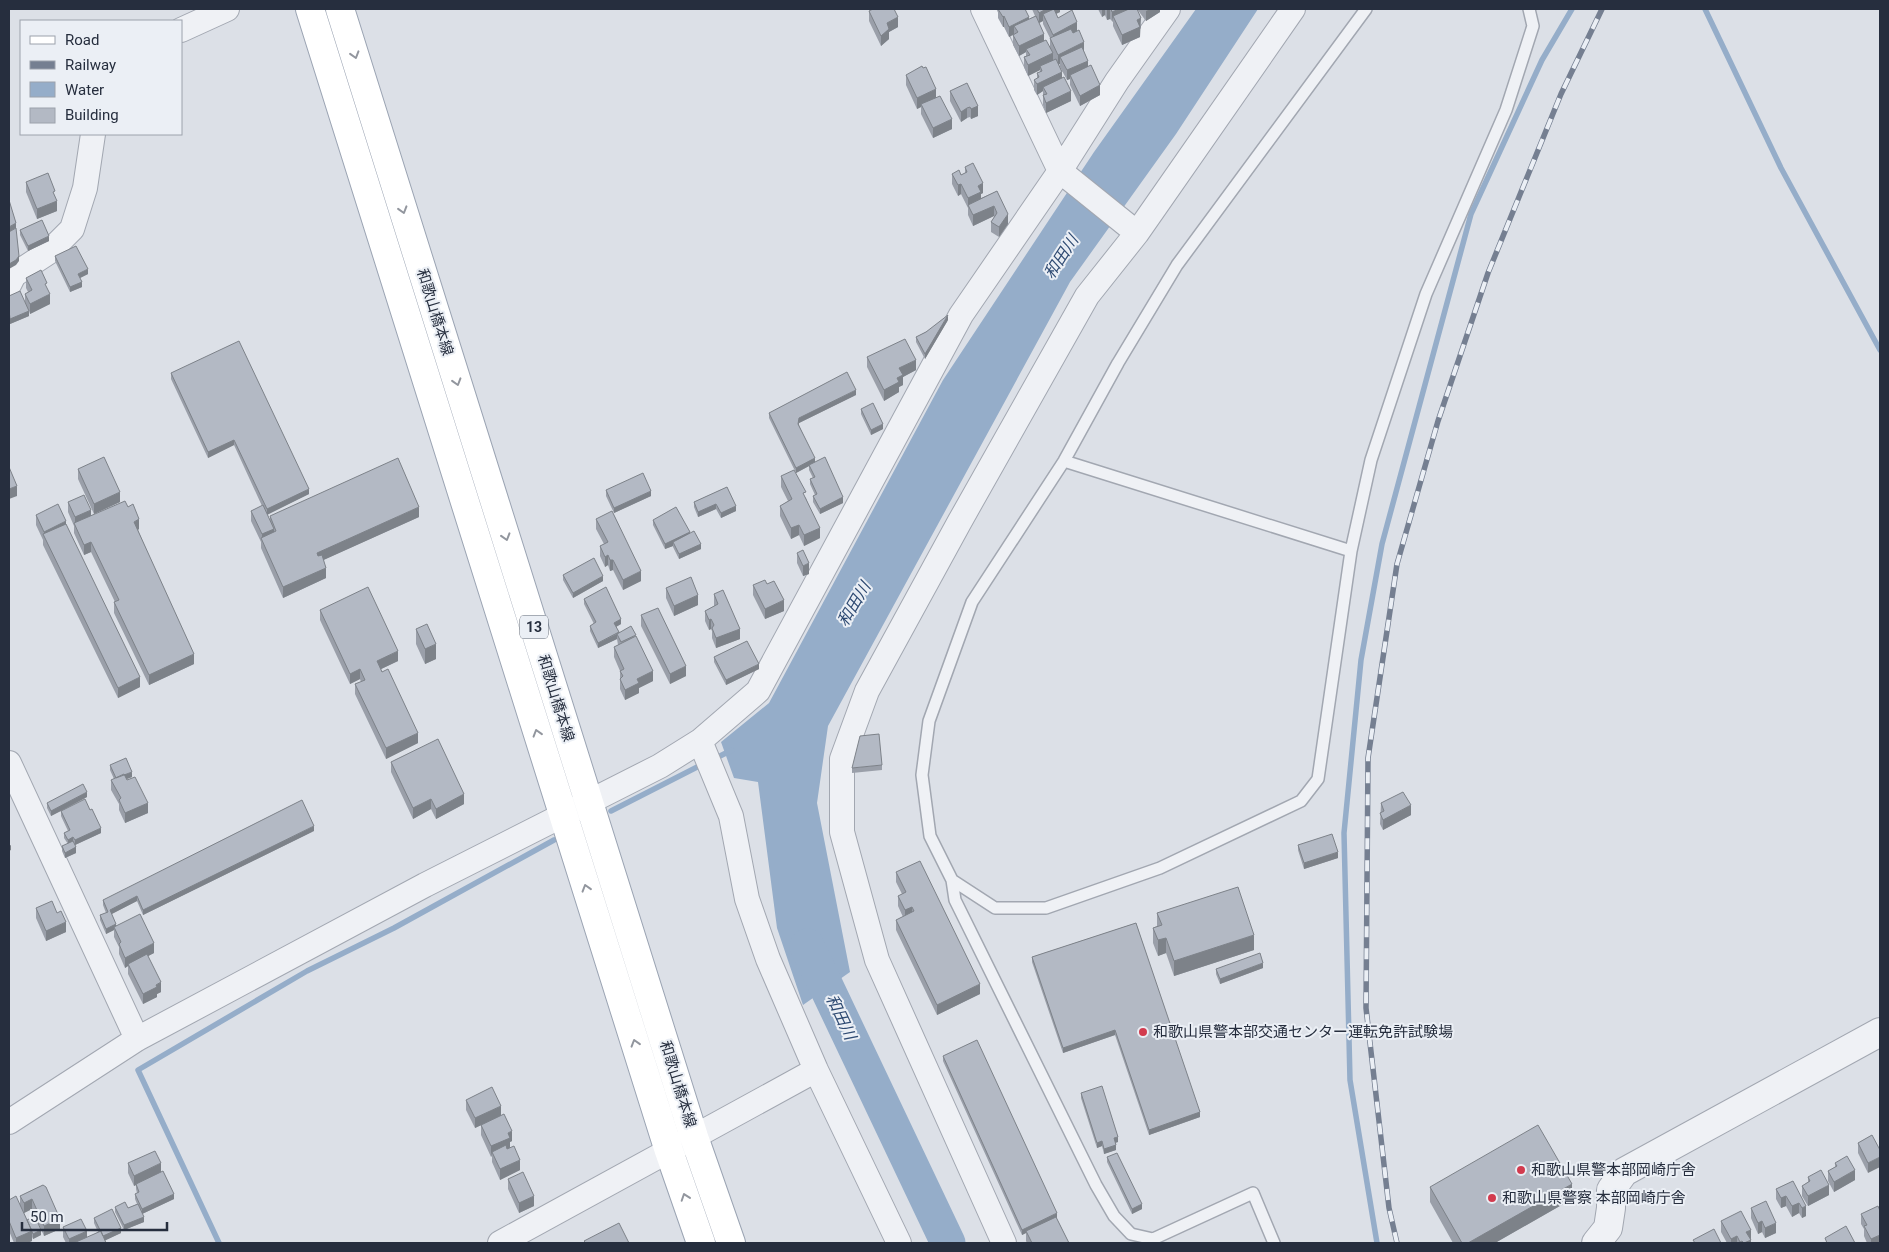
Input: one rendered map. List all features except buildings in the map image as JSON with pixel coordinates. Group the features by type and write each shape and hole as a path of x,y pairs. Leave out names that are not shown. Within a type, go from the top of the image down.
{"main road":[{"name":"和歌山橋本線","path":"310,9 669,1151 701,1243"},
{"name":"和歌山橋本線","path":"340,9 694,1137 731,1243"}],"street":[{"path":"182,30 227,9"},
{"path":"983,9 1060,171 1134,230"},
{"path":"9,1122 137,1039 425,885 660,766 700,741 758,691 961,315 1060,171 1117,81 1168,9"},
{"path":"1004,1243 877,960 842,832 842,759 867,691 969,504 1088,296 1293,9"},
{"path":"9,286 14,275 49,252 72,229 85,188 93,135"},
{"path":"700,741 731,816 747,899 768,959 816,1070 899,1243"},
{"path":"9,763 137,1039"},
{"path":"1596,1243 1608,1228 1611,1190 1624,1172 1880,1032"},
{"path":"500,1243 816,1070"}],"lane":[{"path":"1274,1243 1253,1193 1154,1239 1131,1234 1114,1216 1096,1186 955,900 952,880 930,836 922,775 929,720 972,602 1064,461 1118,363 1177,265 1366,9"},
{"path":"952,880 995,908 1046,908 1160,868 1301,801 1318,779 1351,551 1371,460 1426,294 1506,110 1533,26 1529,9"},
{"path":"1064,461 1351,551"}],"water":[{"path":"1196,9 1258,9 1176,134 1070,282 828,726 817,803 850,972 803,1005 777,928 758,782 734,778 721,742 769,703 943,380 1094,152"}],"waterway":[{"path":"1377,1243 1350,1080 1344,833 1361,660 1382,544 1471,214 1542,60 1572,9"},
{"path":"1705,9 1781,168 1880,350"},
{"path":"714,759 732,750"},
{"path":"611,811 703,764"},
{"path":"219,1243 138,1070 307,971 394,928 554,840"},
{"name":"和田川","path":"807,946 948,1243"}],"railway":[{"path":"1397,1243 1389,1208 1366,1008 1368,758 1397,564 1438,421 1488,273 1561,94 1602,9"}],"place":[{"name":"和歌山県警本部交通センター運転免許試験場","path":"1143,1032"},
{"name":"和歌山県警本部岡崎庁舎","path":"1521,1170"},
{"name":"和歌山県警察 本部岡崎庁舎","path":"1492,1198"}]}
